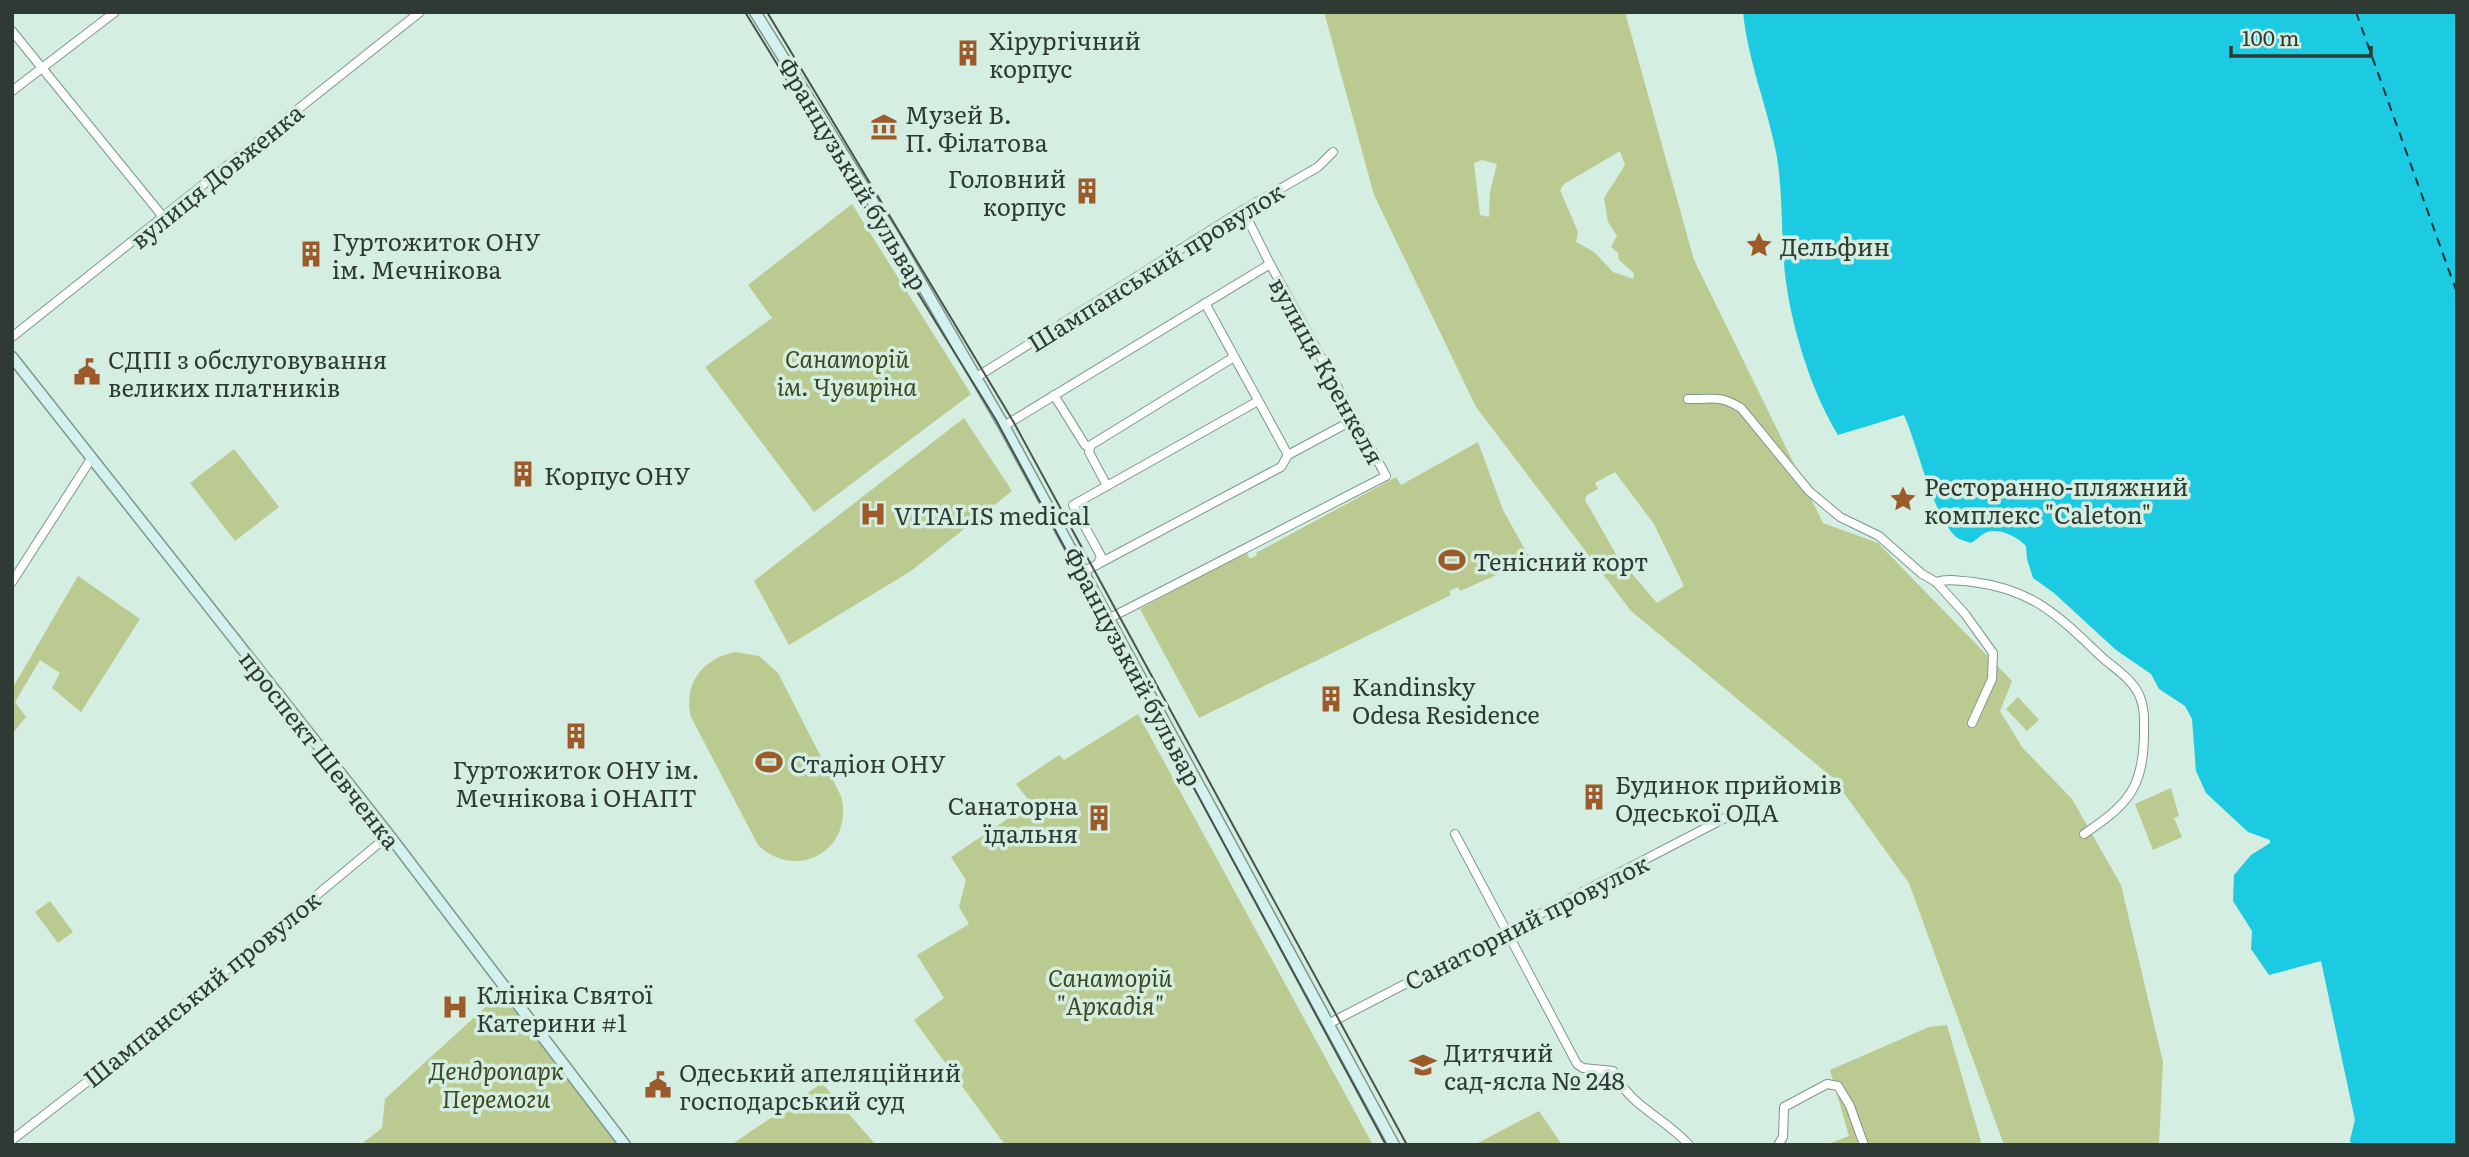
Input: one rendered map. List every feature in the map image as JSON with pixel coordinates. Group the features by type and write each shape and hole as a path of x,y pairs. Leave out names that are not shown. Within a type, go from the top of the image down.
{"street":[{"path":"12,91 115,12"},
{"name":"вулиця Довженка","path":"12,337 420,12"},
{"name":"Французький бульвар","path":"755,12 894,236 1004,426 1394,1145"},
{"path":"12,32 164,218"},
{"name":"Шампанський провулок","path":"975,378 1243,210 1318,167 1333,152"},
{"name":"вулиця Кренкеля","path":"1108,619 1386,476 1243,210"},
{"path":"1004,426 1270,264"},
{"path":"1205,303 1287,455"},
{"name":"проспект Шевченка","path":"12,357 388,835 625,1145"},
{"path":"1089,447 1234,357"},
{"path":"1054,395 1085,445 1089,447"},
{"path":"1688,398 1727,399 1741,408 1809,491 1840,517 1879,536 1922,574 1936,582 1965,614 1993,653 1992,679 1972,723"},
{"path":"1098,564 1101,556 1073,505 1258,401"},
{"path":"1083,572 1281,467 1287,455 1355,419"},
{"path":"1089,447 1107,486"},
{"path":"12,582 91,458"},
{"path":"1936,582 1944,579 1976,583 2014,592 2036,601 2057,616 2137,690 2144,714 2140,777 2112,814 2084,834"},
{"name":"Санаторний провулок","path":"1328,1024 1725,818"},
{"path":"1455,834 1577,1064 1583,1068 1613,1071 1620,1087 1634,1101 1689,1145"},
{"name":"Шампанський провулок","path":"12,1140 158,1027 388,835"},
{"path":"1778,1145 1783,1137 1784,1107 1827,1084 1838,1086 1844,1095 1864,1145"}],"green space":[{"path":"1324,12 1625,12 1694,260 1823,523 1878,543 2012,681 2000,711 2022,747 2072,799 2121,885 2163,1062 2159,1145 2004,1145 1909,883 1833,778 1631,611 1476,407 1374,195","holes":["1620,151 1625,165 1604,198 1608,222 1617,236 1611,247 1618,253 1619,260 1634,273 1633,279 1613,272 1594,252 1576,242 1578,232 1560,190 1564,184","1482,160 1497,164 1490,192 1489,217 1480,215 1474,163","1615,472 1654,524 1684,586 1657,603 1617,556 1585,500 1587,495 1598,489 1595,483"]},
{"name":"Санаторій ім. Чувиріна","path":"852,204 971,394 814,512 705,367 772,318 748,285"},
{"path":"964,418 1012,491 911,571 789,645 754,581"},
{"path":"1478,442 1503,510 1529,557 1510,569 1460,591 1458,587 1449,591 1451,595 1199,718 1140,609 1246,552 1250,559 1257,555 1256,553 1396,477 1401,485"},
{"path":"234,449 279,507 235,541 190,483"},
{"path":"78,576 140,619 81,712 52,688 60,673 40,660 15,702 26,717 12,734 12,689"},
{"name":"Стадіон ОНУ","path":"736,652 759,656 778,673 841,796 843,815 839,831 831,845 819,855 805,860 789,861 773,856 758,845 691,717 690,693 698,674 714,660"},
{"path":"2018,697 2039,720 2027,731 2006,709"},
{"name":"Санаторій \"Аркадія\"","path":"1138,714 1373,1145 1005,1145 914,1020 944,998 917,955 969,924 959,907 966,880 951,857 1031,803 1016,784 1059,755 1064,760"},
{"path":"2171,788 2179,816 2174,818 2182,837 2153,850 2135,804"},
{"path":"50,901 73,932 58,943 35,912"},
{"name":"Дендропарк Перемоги","path":"504,990 622,1145 360,1145 382,1128 385,1099"},
{"path":"1947,1025 1982,1145 1826,1145 1849,1136 1830,1070 1929,1027"},
{"path":"822,1083 876,1145 731,1145"},
{"path":"1539,1111 1562,1145 1474,1145"}],"water":[{"path":"1743,12 2457,12 2457,1145 2351,1145 2355,1120 2321,961 2269,975 2251,949 2252,931 2233,901 2234,875 2251,855 2270,843 2270,840 2248,832 2206,793 2196,771 2192,719 2185,706 2159,689 2151,674 2116,650 2054,593 2033,578 2026,546 2018,539 1997,531 1987,532 1971,543 1956,537 1940,513 1904,415 1838,435 1819,399 1792,315 1785,274 1777,157 1749,49"}],"ferry route":[{"path":"2356,12 2457,293"}],"tram line":[{"path":"745,12 996,420 1386,1145"},
{"path":"767,12 1013,421 1407,1145"}],"place":[{"name":"Хірургічний корпус","path":"968,53"},
{"name":"Музей В. П. Філатова","path":"884,127"},
{"name":"Головний корпус","path":"1087,191"},
{"name":"Дельфин","path":"1759,245"},
{"name":"Гуртожиток ОНУ ім. Мечнікова","path":"311,254"},
{"name":"СДПІ з обслуговування великих платників","path":"87,372"},
{"name":"Корпус ОНУ","path":"523,474"},
{"name":"Ресторанно-пляжний комплекс \"Caleton\"","path":"1903,499"},
{"name":"VITALIS medical","path":"873,514"},
{"name":"Тенісний корт","path":"1452,560"},
{"name":"Kandinsky Odesa Residence","path":"1331,699"},
{"name":"Гуртожиток ОНУ ім. Мечнікова і ОНАПТ","path":"576,736"},
{"name":"Стадіон ОНУ","path":"769,762"},
{"name":"Будинок прийомів Одеської ОДА","path":"1594,797"},
{"name":"Санаторна їдальня","path":"1099,818"},
{"name":"Клініка Святої Катерини #1","path":"455,1007"},
{"name":"Дитячий сад-ясла № 248","path":"1423,1065"},
{"name":"Одеський апеляційний господарський суд","path":"658,1085"}]}
